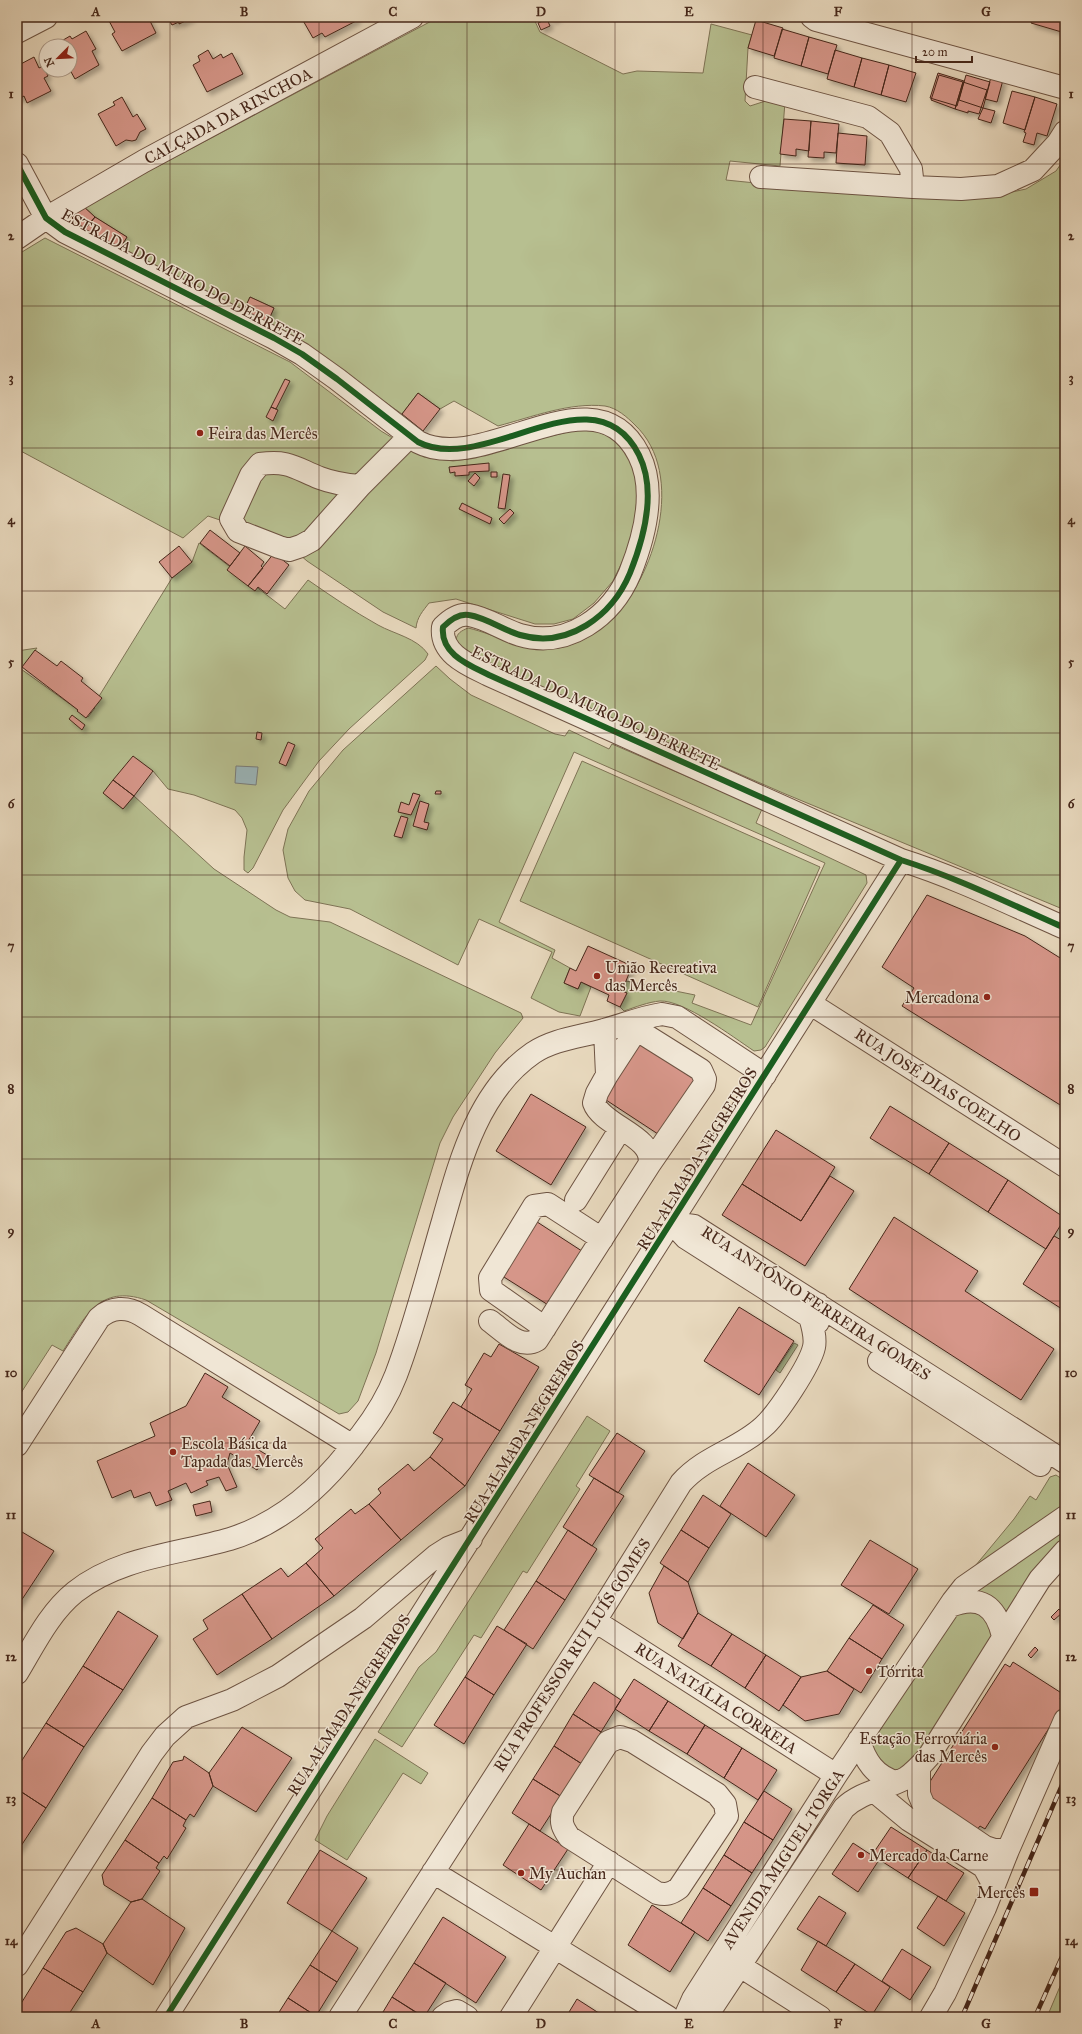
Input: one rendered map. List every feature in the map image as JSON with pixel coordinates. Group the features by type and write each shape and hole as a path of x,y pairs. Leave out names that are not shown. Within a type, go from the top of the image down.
{"street":[{"path":"17,32 46,17"},
{"name":"CALÇADA DA RINCHOA","path":"17,238 46,218 144,161 412,17"},
{"path":"812,17 816,20 1065,88"},
{"path":"755,87 868,117 890,133 911,169 913,187"},
{"path":"761,177 961,189 998,186 1033,170 1058,143 1065,132"},
{"path":"17,164 46,218"},
{"name":"ESTRADA DO MURO DO DERRETE","path":"46,218 65,232 274,338 302,354 410,436 427,447 439,450 462,450 545,426 574,420 588,419 611,425 626,435 636,450 643,465 648,503 633,563 626,582 615,599 603,613 589,624 575,632 551,638 536,638 521,635 478,618 461,615 454,618 443,627 444,641 456,656 489,675 901,860"},
{"path":"360,486 339,484 320,478 292,464 277,462 260,464 251,475 231,519 238,531 289,550 301,546 312,540 360,486 410,436"},
{"path":"901,860 934,870 990,893 1065,928"},
{"name":"RUA ALMADA NEGREIROS","path":"166,2017 436,1595 901,860"},
{"name":"RUA JOSÉ DIAS COELHO","path":"811,1004 1065,1166"},
{"path":"17,1673 59,1608 84,1586 103,1575 126,1565 228,1540 260,1527 294,1507 329,1474 353,1446 383,1401 395,1377 410,1334 465,1148 484,1110 509,1074 535,1051 561,1040 605,1030 656,1015 672,1016 765,1075"},
{"path":"605,1030 607,1075"},
{"path":"490,1321 521,1343 526,1344 537,1340 649,1165 704,1085 705,1079 701,1070 642,1033 633,1035 597,1092 594,1103 600,1114 643,1143 650,1157 649,1165"},
{"path":"576,1200 621,1128"},
{"path":"545,1328 491,1290 490,1278 534,1206 548,1204 602,1239"},
{"name":"RUA ANTÓNIO FERREIRA GOMES","path":"672,1223 686,1238 814,1311 1065,1462"},
{"path":"17,1445 99,1318 110,1311 126,1309 141,1314 353,1446"},
{"name":"RUA ANTÓNIO FERREIRA GOMES","path":"814,1311 1040,1465"},
{"name":"RUA PROFESSOR RUI LUÍS GOMES","path":"340,2017 595,1621 681,1483 689,1473 707,1460 764,1427 781,1405 811,1355 814,1341 814,1311"},
{"name":"AVENIDA MIGUEL TORGA","path":"685,2017 693,1998 836,1775 964,1587 1065,1517"},
{"path":"17,1965 152,1753 174,1727 186,1717 232,1700 278,1676 363,1618 448,1548 471,1539"},
{"name":"AVENIDA MIGUEL TORGA","path":"706,2017 844,1808 855,1798 896,1782 919,1768 940,1739 1040,1579 1065,1551"},
{"path":"420,1571 428,1579 436,1595"},
{"path":"950,1606 966,1601 982,1603 992,1610 997,1618 1003,1636"},
{"name":"RUA NATÁLIA CORREIA","path":"595,1621 836,1775"},
{"path":"931,2017 945,1993 992,1889 1065,1720"},
{"path":"620,1737 632,1741 717,1794 726,1804 727,1816 678,1888 673,1892 665,1895 657,1893 609,1862 569,1837 563,1829 561,1820 563,1812 608,1742 620,1737"},
{"path":"860,1740 862,1752 869,1764 886,1779 896,1782"},
{"path":"919,1768 919,1794 920,1800 924,1806 986,1847 994,1850 1008,1850"},
{"path":"874,1791 910,1820 984,1867 991,1880 992,1889"},
{"path":"511,2017 609,1862"},
{"path":"433,1872 668,2017"},
{"path":"740,1966 820,2017"},
{"path":"443,2017 449,2013 457,2011 467,2017"}],"green space":[{"path":"439,17 533,17 540,32 623,74 637,71 703,73 711,24 752,35 748,48 745,101 750,106 775,98 785,102 780,166 730,161 726,180 854,193 989,197 1026,189 1056,171 1065,158 1065,910 783,793 490,665 462,649 456,640 457,636 460,632 468,628 525,646 547,649 565,647 579,642 598,631 609,622 625,603 640,580 651,554 659,526 662,498 659,470 651,446 635,425 622,413 605,406 578,406 551,411 498,426 454,401 440,409 418,393 402,414 362,386 266,326 274,308 250,297 242,314 119,250 127,237 95,217 83,206"},
{"name":"Feira das Mercês","path":"45,238 290,362 381,431 424,457 453,461 468,459 514,445 576,430 596,431 613,438 630,458 638,485 635,522 627,552 613,581 594,603 573,619 554,624 535,624 456,599 429,603 419,617 416,628 383,612 307,561 285,542 208,516 183,538 17,449 17,255"},
{"path":"199,543 285,609 308,580 369,620 412,640 428,654 425,660 349,729 319,761 283,810 253,868 248,873 244,870 247,830 242,818 235,810 194,795 168,789 153,771 103,793 123,809 134,796 214,869 276,910 290,917 330,922 521,1013 523,1018 495,1053 453,1117 440,1143 376,1353 358,1401 348,1412 339,1414 146,1300 130,1296 116,1296 105,1300 95,1307 79,1326 63,1351 52,1345 17,1399 17,651 37,648 21,669 88,717 95,708 93,706 172,578 192,562"},
{"path":"436,666 471,695 555,734 565,736 569,730 609,749 612,744 762,809 756,823 866,875 867,883 765,1047 761,1050 754,1051 708,1020 682,1006 670,1002 660,1001 624,1011 620,1007 627,993 622,991 626,981 695,995 692,1003 751,1025 825,863 574,752 499,922 555,950 552,958 570,968 564,983 578,989 581,982 591,987 580,1016 559,1012 531,998 552,952 479,919 458,965 350,909 305,900 295,891 288,878 283,850 288,829 309,791 343,750"},
{"path":"582,761 820,867 758,1007 520,901"},
{"path":"794,1343 798,1345 780,1373 776,1370"},
{"path":"587,1416 610,1431 576,1486 580,1489 527,1573 523,1571 481,1638 474,1635 402,1747 378,1732 419,1667 436,1652"},
{"path":"1056,1475 1065,1481 1065,1509 971,1571 1014,1519 1030,1496 1036,1500 1050,1477"},
{"path":"1065,1524 1065,1542 1009,1615 997,1601 987,1595 970,1590"},
{"path":"960,1609 984,1613 994,1634 924,1753 899,1771 886,1768 876,1758 871,1741"},
{"path":"375,1739 428,1773 421,1784 403,1773 347,1860 315,1840 327,1816"},
{"path":"1065,1974 1065,2017 1047,2017 1064,1977"}],"water":[{"path":"236,766 258,767 256,785 235,783"}],"building":[{"path":"113,17 148,17 156,33 122,51 112,34 115,32 108,19"},
{"path":"167,17 192,18 179,24 179,22 172,25"},
{"path":"301,17 356,17 358,20 325,37 322,33 313,38"},
{"path":"550,17 559,17 552,21"},
{"path":"1033,17 1065,17 1065,33 1031,23"},
{"path":"547,19 550,26 541,30 538,23"},
{"path":"756,20 783,28 774,56 748,48"},
{"path":"782,29 809,37 801,66 774,58"},
{"path":"86,31 96,49 92,51 99,65 78,77 78,38 74,38"},
{"path":"809,37 837,45 828,74 801,66"},
{"path":"208,50 213,59 221,54 223,58 232,53 243,74 207,92 193,65 200,61 198,56"},
{"path":"835,50 862,58 854,87 827,79"},
{"path":"34,57 38,66 38,78 44,78 51,91 27,103 24,96 17,100 17,66"},
{"path":"862,58 889,65 881,95 854,87"},
{"path":"889,65 916,73 906,102 881,95"},
{"path":"938,73 964,81 957,106 930,98"},
{"path":"939,75 963,82 955,109 931,100"},
{"path":"966,75 990,82 983,108 959,100"},
{"path":"991,77 1003,80 997,102 985,99"},
{"path":"963,82 987,90 979,114 968,111 968,113 955,109"},
{"path":"1012,91 1035,97 1025,130 1003,123"},
{"path":"122,97 133,117 137,114 146,129 140,132 136,140 126,140 116,146 98,114 115,105 113,102"},
{"path":"1035,97 1057,104 1047,136 1037,133 1034,145 1023,142 1026,133 1024,132"},
{"path":"983,108 995,111 991,123 978,119"},
{"path":"784,119 811,121 809,151 796,149 796,156 780,154"},
{"path":"811,121 839,124 836,153 824,152 824,158 808,157"},
{"path":"838,133 867,136 865,165 836,163"},
{"path":"83,206 95,217 85,229 72,218"},
{"path":"95,217 127,237 119,250 85,229"},
{"path":"250,297 274,308 266,326 242,314"},
{"path":"285,379 290,381 276,409 271,407"},
{"path":"418,393 440,409 423,431 402,414"},
{"path":"271,407 278,410 273,421 266,417"},
{"path":"489,463 489,471 469,472 469,475 455,476 455,472 450,473 449,467"},
{"path":"491,472 497,472 497,477 491,477"},
{"path":"475,473 480,478 474,486 468,481"},
{"path":"503,474 510,475 505,509 498,508"},
{"path":"462,503 492,518 490,524 459,509"},
{"path":"510,509 514,513 504,524 499,519"},
{"path":"210,530 240,553 230,566 200,543"},
{"path":"179,546 192,562 172,578 159,562"},
{"path":"245,546 264,562 261,566 263,568 248,586 227,570"},
{"path":"274,553 289,565 267,594 258,587 255,591 248,586"},
{"path":"35,650 57,666 61,661 83,678 81,681 102,698 86,718 77,711 78,710 22,667"},
{"path":"72,715 85,725 82,730 69,719"},
{"path":"257,732 262,733 261,740 256,739"},
{"path":"288,742 295,745 286,766 279,763"},
{"path":"133,756 153,771 134,796 113,780"},
{"path":"113,780 134,796 123,809 103,793"},
{"path":"436,791 441,791 441,794 435,794"},
{"path":"413,793 420,795 411,815 398,812 401,802 409,805"},
{"path":"420,801 429,804 424,822 429,823 427,830 413,826"},
{"path":"401,816 408,818 402,838 394,836"},
{"name":"Mercadona","path":"927,895 1025,936 1065,961 1065,1108 902,1006 914,988 882,967"},
{"name":"União Recreativa das Mercês","path":"588,946 632,966 622,991 627,993 620,1007 607,1001 609,995 581,982 578,989 564,983 570,968 576,971"},
{"path":"639,1043 697,1081 661,1136 603,1098"},
{"path":"531,1094 586,1127 551,1185 496,1151"},
{"path":"890,1106 949,1143 929,1174 870,1138"},
{"path":"776,1130 835,1167 801,1221 742,1184"},
{"path":"949,1143 1008,1180 988,1212 929,1174"},
{"path":"830,1176 854,1191 805,1266 722,1215 742,1184 801,1221"},
{"path":"1008,1180 1065,1218 1046,1249 988,1212"},
{"path":"894,1217 978,1271 965,1291 1054,1349 1021,1400 849,1289"},
{"path":"531,1218 588,1255 553,1308 496,1272"},
{"path":"1054,1236 1065,1242 1065,1311 1023,1284"},
{"path":"739,1307 794,1341 759,1395 704,1361"},
{"path":"499,1344 539,1367 500,1431 461,1407 472,1389 465,1385 484,1353 491,1357"},
{"path":"205,1373 228,1387 222,1397 260,1421 247,1443 267,1455 257,1470 230,1453 227,1464 237,1487 226,1491 219,1477 206,1481 208,1485 191,1493 186,1483 168,1491 172,1500 156,1506 150,1492 134,1498 131,1490 112,1498 97,1461 155,1436 150,1423 186,1406"},
{"path":"453,1402 500,1431 465,1486 430,1457 443,1439 433,1433"},
{"path":"617,1433 645,1451 618,1493 589,1475"},
{"path":"430,1457 465,1486 401,1540 369,1504 381,1493 378,1489 408,1464 414,1471"},
{"path":"748,1463 795,1495 766,1537 720,1506"},
{"path":"594,1478 624,1496 592,1546 563,1527"},
{"path":"703,1495 731,1514 709,1548 681,1530"},
{"path":"210,1501 212,1512 196,1516 193,1505"},
{"path":"369,1504 401,1540 334,1596 306,1563 323,1548 315,1539 351,1509 355,1514"},
{"path":"17,1529 54,1551 17,1607"},
{"path":"568,1530 597,1549 565,1600 536,1581"},
{"path":"681,1530 709,1548 688,1582 660,1563"},
{"path":"870,1540 918,1569 889,1614 841,1585"},
{"path":"306,1563 334,1596 272,1639 242,1594 281,1568 288,1577"},
{"path":"664,1566 688,1582 698,1613 683,1639 658,1623 649,1593"},
{"path":"536,1581 565,1600 533,1649 504,1630"},
{"path":"242,1594 272,1639 217,1675 193,1639 208,1629 203,1620"},
{"path":"873,1605 904,1625 882,1659 849,1638"},
{"path":"1059,1609 1062,1613 1054,1620 1051,1617"},
{"path":"118,1611 158,1636 123,1690 83,1666"},
{"path":"698,1613 732,1634 711,1666 678,1646"},
{"path":"497,1626 527,1644 494,1695 465,1677"},
{"path":"732,1634 766,1655 745,1688 711,1666"},
{"path":"849,1638 882,1659 861,1693 827,1671"},
{"path":"1035,1647 1038,1650 1031,1658 1028,1655"},
{"path":"766,1655 801,1677 779,1711 745,1688"},
{"name":"Estação Ferroviária das Mercês","path":"1013,1662 1063,1694 1060,1699 1065,1703 985,1829 980,1826 976,1831 926,1799 924,1791 1005,1664 1010,1667"},
{"path":"83,1666 123,1690 84,1747 46,1723"},
{"path":"827,1671 854,1689 839,1714 805,1721 783,1705 801,1677"},
{"path":"465,1677 494,1695 464,1744 434,1725"},
{"path":"634,1679 668,1701 649,1731 615,1709"},
{"path":"594,1682 621,1700 601,1732 573,1714"},
{"path":"668,1701 705,1725 687,1754 649,1731"},
{"path":"573,1714 601,1732 582,1764 554,1746"},
{"path":"46,1723 84,1747 46,1808 17,1789 17,1768"},
{"path":"705,1725 742,1748 724,1778 687,1754"},
{"path":"242,1727 292,1758 256,1812 213,1786 209,1773"},
{"path":"554,1746 582,1764 562,1797 533,1779"},
{"path":"742,1748 777,1770 758,1800 724,1778"},
{"path":"184,1756 209,1773 213,1786 194,1817 190,1814 186,1820 152,1798 173,1762 183,1760"},
{"path":"533,1779 562,1797 540,1831 512,1813"},
{"path":"17,1789 46,1808 17,1852"},
{"path":"764,1791 792,1809 773,1840 744,1822"},
{"path":"152,1798 186,1820 183,1826 186,1828 167,1859 164,1856 159,1863 125,1840"},
{"path":"744,1822 773,1840 752,1873 724,1855"},
{"path":"529,1824 568,1849 541,1890 503,1865"},
{"path":"891,1827 927,1850 908,1878 872,1855"},
{"path":"125,1840 159,1863 156,1868 160,1871 142,1899 131,1902 104,1885 102,1875"},
{"path":"853,1843 879,1860 858,1892 832,1874"},
{"path":"320,1850 367,1878 332,1931 287,1903"},
{"path":"927,1850 964,1873 946,1901 908,1878"},
{"path":"724,1855 752,1873 731,1906 703,1888"},
{"path":"703,1888 731,1906 708,1941 681,1923"},
{"path":"819,1896 846,1913 826,1946 797,1929"},
{"path":"938,1896 965,1913 944,1946 917,1928"},
{"path":"142,1899 185,1928 153,1985 107,1953 103,1944 131,1902"},
{"path":"652,1905 695,1932 670,1972 628,1945"},
{"path":"443,1917 506,1957 476,2003 414,1963"},
{"path":"76,1928 103,1944 107,1953 83,1992 43,1968 66,1932"},
{"path":"332,1931 358,1948 337,1982 310,1965"},
{"path":"818,1941 855,1964 836,1992 801,1970"},
{"path":"902,1949 931,1967 910,2000 882,1981"},
{"path":"414,1963 446,1983 424,2017 392,1997"},
{"path":"855,1964 890,1987 872,2015 836,1992"},
{"path":"310,1965 337,1982 316,2016 288,1998"},
{"path":"43,1968 83,1992 67,2017 28,2017 17,2010"},
{"path":"392,1997 423,2017 380,2017"},
{"path":"288,1998 316,2016 276,2017"},
{"path":"577,1999 605,2017 566,2017"},
{"path":"17,2010 28,2017 17,2017"}],"railway":[{"path":"962,2017 1065,1778"},
{"path":"1035,2017 1065,1950"}],"cycle path":[{"path":"17,164 46,218 65,232 274,338 302,354 337,379 418,442 445,449 474,446 567,421 595,420 619,430 639,455 644,469 648,499 644,530 640,545 630,573 622,589 612,603 600,615 586,625 571,633 555,637 538,638 520,635 489,621 476,617 469,615 458,616 443,627 443,636 451,651 465,663 489,675 901,860 963,883 1065,928"},
{"path":"166,2017 901,860"}],"place":[{"name":"Feira das Mercês","path":"200,433"},
{"name":"União Recreativa das Mercês","path":"597,976"},
{"name":"Mercadona","path":"987,997"},
{"name":"Escola Básica da Tapada das Mercês","path":"173,1452"},
{"name":"Tórrita","path":"869,1671"},
{"name":"Estação Ferroviária das Mercês","path":"995,1747"},
{"name":"Mercado da Carne","path":"861,1855"},
{"name":"My Auchan","path":"521,1873"},
{"name":"Mercês","path":"1034,1892"}]}
